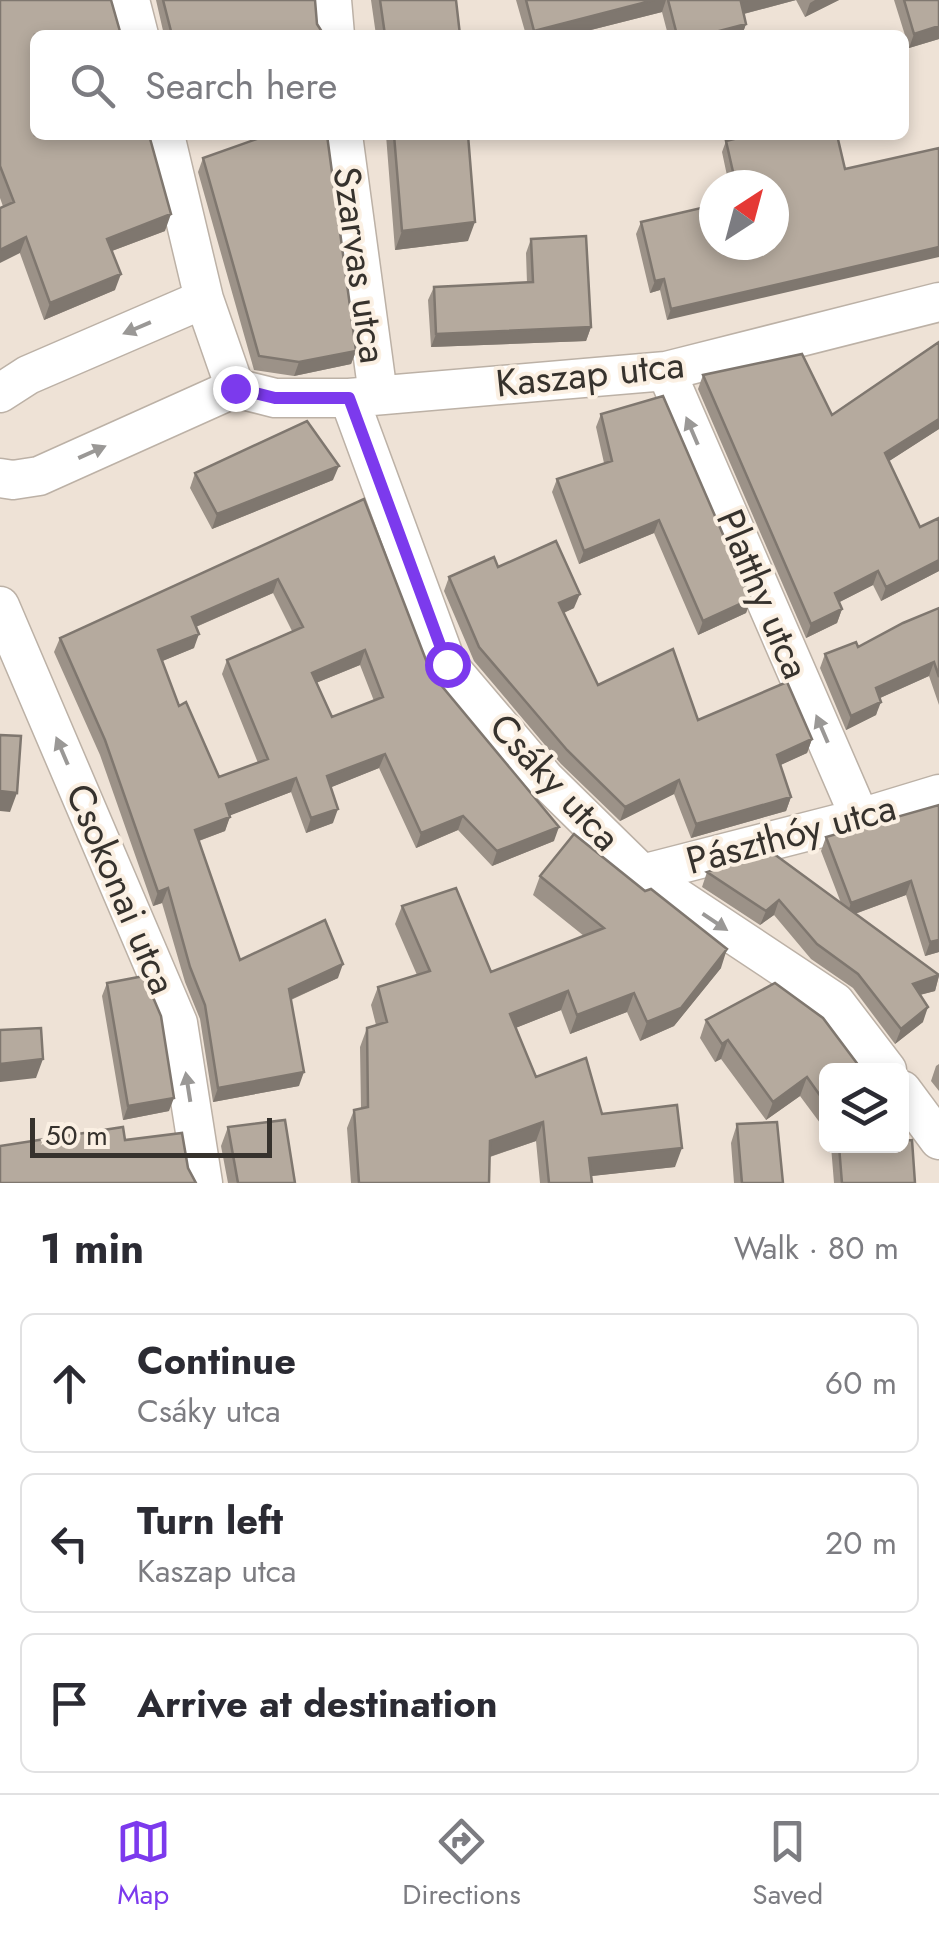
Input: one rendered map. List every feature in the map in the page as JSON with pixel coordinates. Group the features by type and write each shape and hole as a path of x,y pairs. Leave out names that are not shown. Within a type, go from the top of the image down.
{"street":[{"path":"130,0 138,30"},
{"path":"332,0 335,30"},
{"path":"0,478 39,476 235,388 204,299 166,140"},
{"name":"Szarvas utca","path":"344,140 363,396"},
{"path":"0,393 28,375 204,299"},
{"name":"Kaszap utca","path":"235,388 275,398 363,396 666,371 939,302"},
{"name":"Platthy utca","path":"666,371 860,818"},
{"name":"Csáky utca","path":"363,396 447,664 545,779 642,874 835,1002 882,1063"},
{"name":"Csokonai utca","path":"0,606 178,1023 204,1183"},
{"name":"Pászthóy utca","path":"642,874 939,794"},
{"path":"909,1099 939,1140"}],"building":[{"path":"0,0 111,0 120,30 30,30 30,140 150,140 171,214 107,239 121,274 50,303 26,237 0,250 0,208 14,202 0,166"},
{"path":"163,0 315,0 321,30 171,30"},
{"path":"380,0 456,0 459,30 384,30"},
{"path":"526,0 654,0 538,30 534,30"},
{"path":"668,0 747,0 741,2 746,24 723,30 676,30"},
{"path":"904,0 939,0 939,26 914,34"},
{"path":"254,140 328,140 356,351 299,362 259,356 203,158"},
{"path":"394,140 468,140 475,222 402,231"},
{"path":"730,140 838,140 845,169 939,148 939,247 671,309 664,279 655,281 641,222 699,208 699,260 789,260 789,170 733,170 726,141"},
{"path":"586,236 591,327 436,334 434,287 533,282 531,239"},
{"path":"939,342 939,419 885,453 920,527 939,518 939,560 886,587 878,571 835,593 842,609 811,624 703,375 802,354 832,415"},
{"path":"663,396 751,599 703,621 659,520 584,551 557,479 612,461 601,414"},
{"path":"307,421 339,466 217,514 195,473"},
{"path":"364,499 431,673 559,827 497,851 463,816 421,833 385,754 327,776 338,809 311,818 296,778 226,804 230,817 195,830 240,960 325,920 343,964 289,989 304,1072 218,1088 205,1005 168,888 158,892 105,740 60,638","holes":["278,579 303,627 227,660 268,759 219,777 186,702 179,706 158,650 199,634 192,617","365,650 383,697 332,717 312,673"]},
{"path":"556,541 580,594 559,603 598,685 673,649 698,720 787,682 812,739 777,755 791,797 696,824 679,780 625,807 567,750 479,647 449,577 494,557 498,567"},
{"path":"939,608 939,677 934,662 876,688 881,702 851,716 825,654 856,642 858,647"},
{"path":"0,735 21,736 17,793 0,791"},
{"path":"939,805 939,940 930,942 911,881 851,903 826,837"},
{"path":"574,834 727,949 681,1008 647,1022 634,993 577,1015 568,991 510,1014 536,1077 586,1058 602,1114 677,1105 682,1148 589,1158 592,1183 549,1183 543,1122 490,1141 489,1183 359,1183 354,1110 368,1107 367,1028 387,1022 378,987 430,971 402,906 456,888 491,972 604,928 540,876"},
{"path":"770,851 939,975 913,984 928,1007 901,1029 858,974 817,944 779,900 766,911 707,872"},
{"path":"144,976 161,1016 174,1098 128,1106 107,983"},
{"path":"775,983 823,1018 857,1063 819,1063 819,1094 807,1077 773,1102 728,1040 722,1044 706,1020"},
{"path":"41,1028 43,1059 0,1064 0,1030"},
{"path":"285,1120 295,1183 238,1183 228,1127"},
{"path":"777,1122 783,1183 742,1183 737,1124"},
{"path":"123,1127 125,1140 182,1133 188,1168 196,1183 0,1183 0,1146"},
{"path":"912,1140 915,1183 842,1183 840,1153 909,1153"}],"route":[{"path":"235,388 275,398 349,398 447,664"}]}
